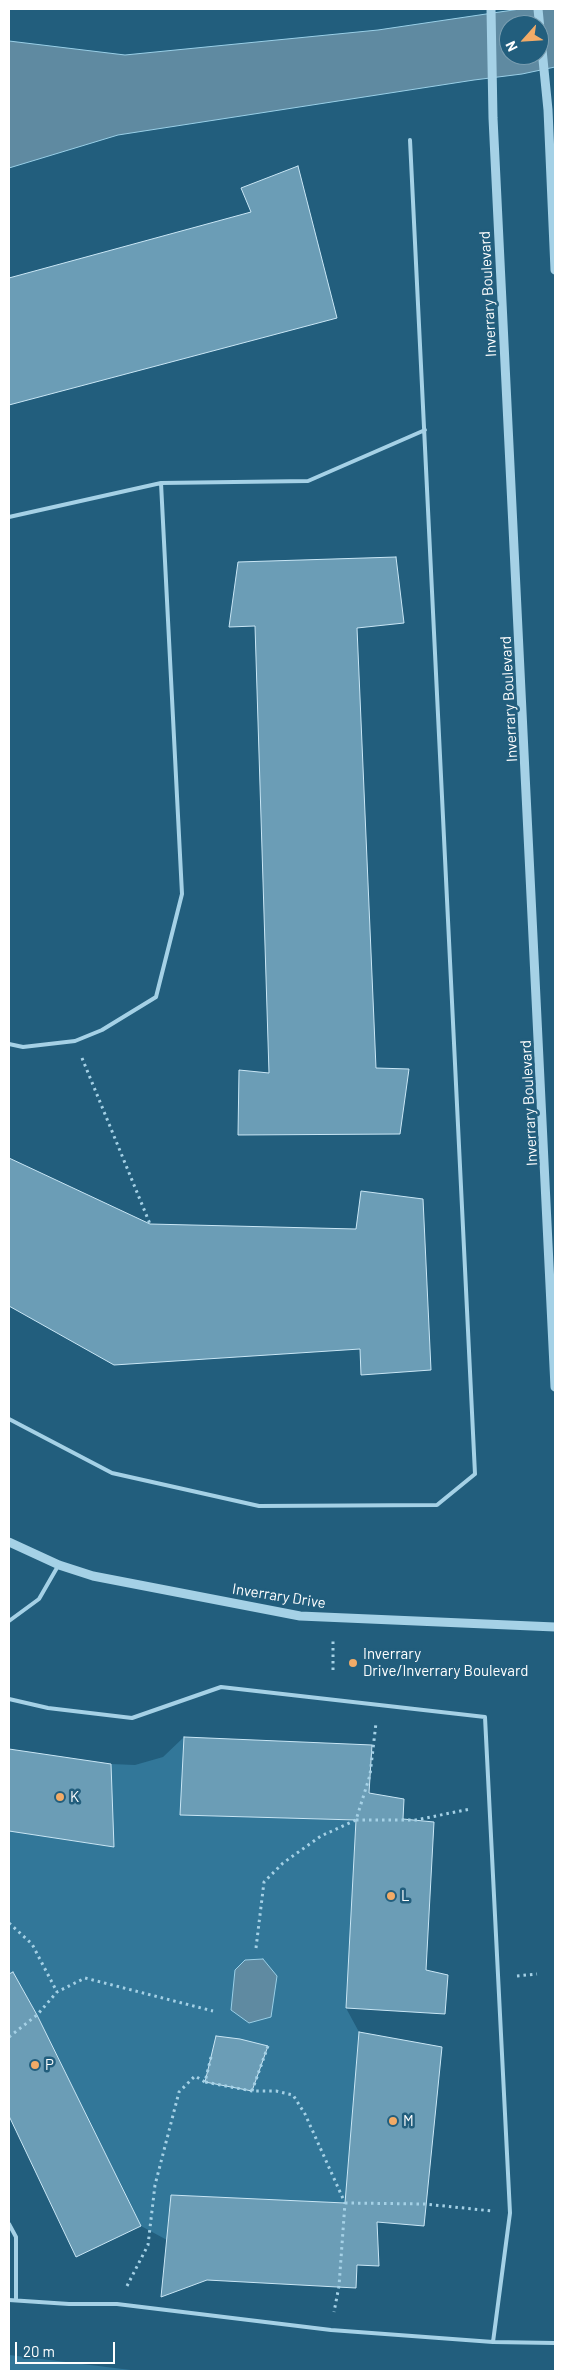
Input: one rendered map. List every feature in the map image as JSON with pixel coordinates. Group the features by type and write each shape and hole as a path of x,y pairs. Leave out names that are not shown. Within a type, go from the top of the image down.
{"street":[{"name":"Inverrary Boulevard","path":"491,9 493,118 555,1338 555,1387"},
{"path":"538,9 548,110 555,270"},
{"name":"Inverrary Drive","path":"9,1542 58,1565 93,1576 300,1616 555,1627"}],"lane":[{"path":"9,1419 112,1473 258,1506 437,1506 475,1474 410,140"},
{"path":"9,517 161,482 308,481 425,430"},
{"path":"9,1044 23,1047 75,1042 102,1030 156,997 182,894 161,482"},
{"path":"9,1621 39,1599 58,1565"},
{"path":"9,1699 48,1708 132,1718 221,1687 485,1718 510,2213 493,2342"},
{"path":"9,2224 16,2237 16,2300"},
{"path":"9,2300 117,2304 331,2330 493,2342 555,2342"}],"path":[{"path":"75,1042 150,1224"},
{"path":"332,1670 334,1618"},
{"path":"356,1820 370,1775 378,1705"},
{"path":"256,1948 264,1882 284,1863 322,1836 356,1820 416,1820 490,1805"},
{"path":"9,1923 32,1944 57,1992"},
{"path":"9,2037 37,2015 57,1992 85,1978 212,2011"},
{"path":"252,2092 268,2046"},
{"path":"205,2082 211,2057"},
{"path":"117,2304 148,2246 155,2185 180,2092 195,2076 205,2082 252,2092 276,2091 293,2095 305,2114 345,2203 339,2286 331,2330"},
{"path":"345,2203 425,2204 510,2213"}],"shaded area":[{"path":"520,9 555,9 555,67 522,74 118,135 9,168 9,41 125,55 378,30"},
{"path":"184,1737 181,1815 356,1820 346,2008 359,2032 345,2203 171,2195 167,2240 141,2226 37,2015 13,1973 9,1974 9,1831 113,1847 111,1764 135,1765 163,1757"},
{"path":"263,1959 277,1976 271,2017 249,2023 231,2010 235,1970 245,1960"},
{"path":"9,2355 139,2371 9,2371"}],"building":[{"path":"298,166 337,318 9,405 9,278 251,212 241,188"},
{"path":"396,557 404,623 357,628 376,1068 409,1069 400,1134 238,1135 239,1070 269,1073 255,626 229,627 238,562"},
{"path":"9,1158 150,1224 356,1229 361,1191 423,1199 431,1370 361,1375 360,1349 114,1365 9,1306"},
{"name":"L","path":"184,1737 372,1745 369,1793 404,1799 403,1819 434,1822 426,1970 448,1975 445,2014 346,2008 356,1820 180,1815"},
{"name":"K","path":"9,1749 111,1764 114,1847 9,1831"},
{"name":"P","path":"13,1972 37,2015 141,2226 76,2257 9,2116 9,1974"},
{"name":"M","path":"359,2032 442,2047 424,2226 377,2222 379,2266 357,2265 356,2288 207,2280 161,2297 171,2195 345,2203"},
{"path":"216,2036 240,2039 268,2046 252,2091 205,2082"}],"place":[{"name":"Inverrary Drive/Inverrary Boulevard","path":"353,1663"},
{"name":"K","path":"60,1797"},
{"name":"L","path":"391,1896"},
{"name":"P","path":"35,2065"},
{"name":"M","path":"393,2121"}]}
